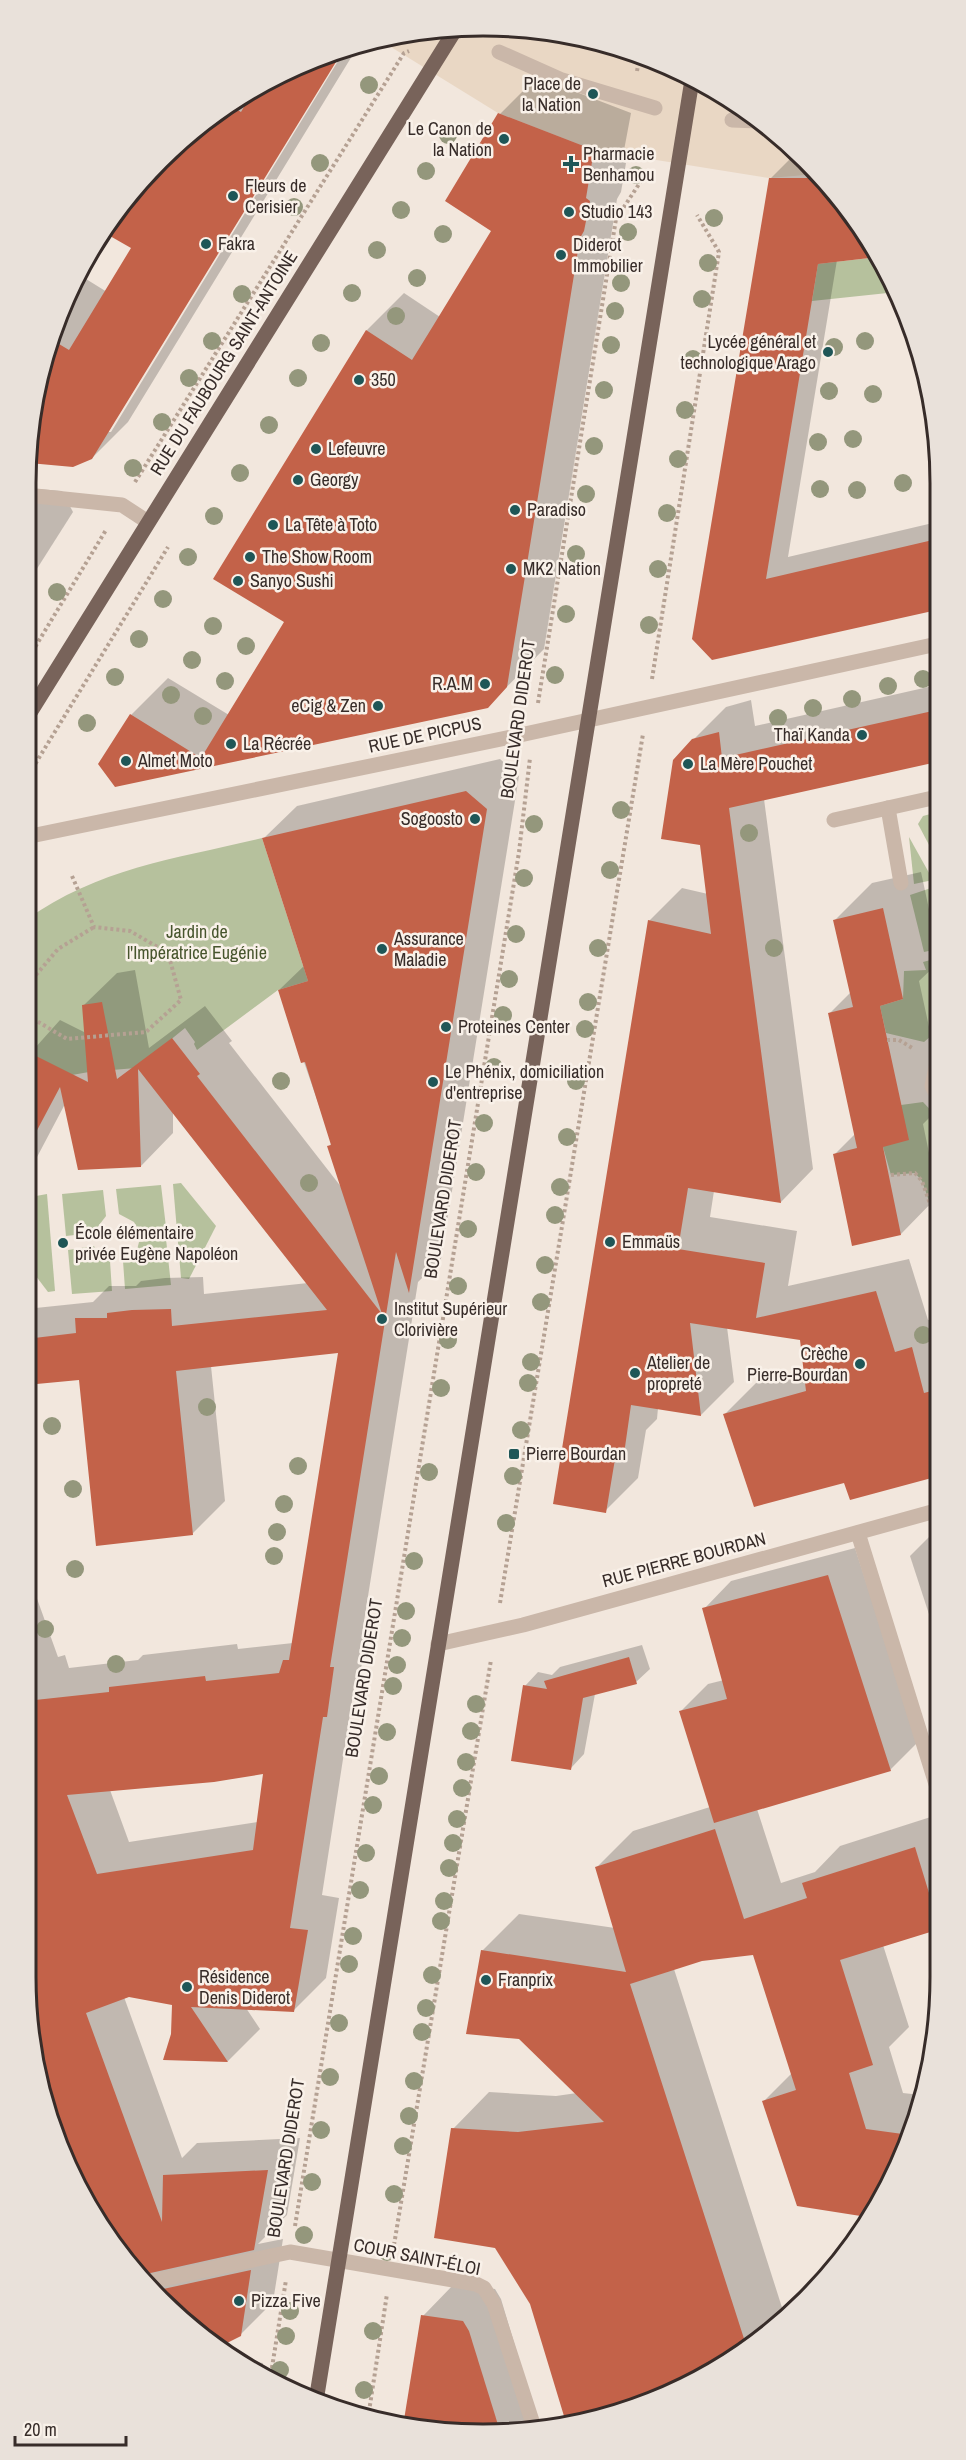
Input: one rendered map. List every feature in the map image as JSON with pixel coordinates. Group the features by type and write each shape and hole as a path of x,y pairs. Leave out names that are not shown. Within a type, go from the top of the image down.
{"main road":[{"name":"RUE DU FAUBOURG SAINT-ANTOINE","path":"36,703 451,37"},
{"path":"317,2392 691,87"}],"street":[{"path":"499,52 562,80 655,108"},
{"path":"732,120 744,120"},
{"path":"36,496 122,505 148,522"},
{"name":"RUE DE PICPUS","path":"36,835 533,732 930,646"},
{"path":"834,820 930,799"},
{"path":"888,808 901,883"},
{"name":"RUE PIERRE BOURDAN","path":"438,1644 495,1632 930,1513"},
{"path":"858,1533 930,1765"},
{"path":"155,2281 290,2252"},
{"name":"COUR SAINT-ÉLOI","path":"290,2252 390,2271 467,2282 484,2288 503,2326 532,2421"}],"path":[{"name":"RUE DU FAUBOURG SAINT-ANTOINE","path":"36,646 404,54 414,48"},
{"path":"637,72 638,64"},
{"name":"BOULEVARD DIDEROT","path":"271,2371 519,852 533,732 616,219 654,161"},
{"path":"369,2409 719,252 675,180"},
{"path":"72,876 94,927"},
{"path":"36,975 58,949 94,927 130,931 168,953 182,1000 146,1032 68,1039 36,1021"},
{"path":"891,1175 915,1173 922,1181 930,1206"}],"green space":[{"path":"869,258 888,293 812,301 818,264"},
{"path":"930,814 930,847 918,824 923,816"},
{"path":"909,837 930,875 930,881 914,884"},
{"name":"Jardin de l'Impératrice Eugénie","path":"262,838 308,981 278,990 197,1050 195,1042 185,1028 136,1068 112,1070 110,1043 89,1072 72,1075 36,1057 36,914 54,902 111,876 169,859"},
{"path":"930,888 930,951 924,952 910,895"},
{"path":"930,960 930,1037 924,1042 886,1033 880,1006 903,999 904,971 926,970 923,962"},
{"path":"923,1102 930,1109 930,1204 922,1181 915,1173 891,1175 883,1147 901,1105"},
{"path":"181,1183 216,1226 189,1279 181,1278 173,1184"},
{"path":"161,1185 166,1227 138,1230 134,1222 119,1214 116,1189"},
{"path":"103,1190 106,1216 93,1233 66,1236 62,1194"},
{"path":"47,1194 55,1291 48,1292 36,1276 36,1196"},
{"path":"166,1239 171,1285 125,1289 123,1261 137,1250 139,1242"},
{"path":"94,1246 98,1254 110,1261 112,1291 72,1294 68,1250"}],"shaded area":[{"name":"Place de la Nation","path":"483,36 541,40 599,51 654,70 706,96 755,128 807,175 769,178 594,150 498,113 390,46 425,40"}],"building":[{"path":"337,61 92,459 73,467 37,464 45,396 58,344 69,350 131,248 110,236 147,188 188,147 235,111 241,112 245,105 285,82"},
{"path":"498,113 594,150 586,198 590,201 584,231 580,238 507,687 488,708 115,787 98,764 130,714 201,758 284,622 213,579 366,330 412,360 433,326 491,231 445,201"},
{"path":"769,178 809,178 838,211 869,258 818,264 766,579 930,541 930,612 712,660 692,639"},
{"path":"930,712 930,764 729,808 781,1203 688,1188 678,1249 765,1263 756,1318 876,1291 895,1352 912,1347 924,1393 930,1391 930,1478 850,1500 844,1483 754,1507 723,1414 806,1391 800,1340 690,1323 701,1416 631,1405 624,1454 616,1453 606,1513 553,1504 648,920 711,934 700,845 661,839 673,760 692,739 719,732 722,758"},
{"path":"466,791 487,809 409,1293 396,1252 330,1667 334,1667 327,1717 323,1717 290,1928 308,1930 294,2012 191,2007 228,2062 163,2060 171,2034 172,2005 129,1997 86,2013 162,2222 163,2175 268,2170 254,2250 148,2273 111,2225 82,2175 60,2121 45,2064 37,2006 36,1977 36,1700 109,1692 109,1687 205,1676 206,1681 279,1673 283,1660 289,1660 338,1353 176,1371 193,1535 96,1546 79,1380 36,1384 36,1338 76,1333 75,1318 107,1318 107,1313 132,1310 171,1309 172,1326 327,1310 138,1069 141,1167 78,1170 60,1087 36,1132 36,1056 88,1082 82,1005 102,1002 117,1079 172,1038 200,1074 197,1076 382,1314 327,1146 331,1145 305,1062 301,1063 278,990 308,981 262,838","holes":["263,1774 253,1850 97,1874 67,1795 214,1782"]},
{"path":"883,908 903,999 880,1006 909,1140 883,1147 901,1235 852,1246 833,1154 857,1148 828,1013 853,1007 833,920"},
{"path":"828,1575 891,1771 714,1823 679,1711 727,1699 702,1608"},
{"path":"629,1657 637,1684 583,1698 571,1770 511,1761 523,1685 547,1689 544,1681"},
{"path":"715,1829 744,1919 807,1898 802,1883 915,1847 930,1896 930,1932 840,1960 873,2065 849,2073 866,2129 901,2134 884,2175 860,2216 797,2206 762,2101 796,2090 753,1955 702,1961 630,1984 744,2340 681,2378 654,2390 599,2409 564,2416 530,2304 495,2248 434,2238 451,2128 518,2132 604,2122 519,2039 466,2034 481,1950 626,1972 595,1867"},
{"path":"251,2270 241,2336 227,2343 188,2313 163,2289"},
{"path":"421,2315 463,2321 469,2331 498,2423 454,2423 405,2416"}],"place":[{"name":"Place de la Nation","path":"593,94"},
{"name":"Le Canon de la Nation","path":"504,139"},
{"name":"Pharmacie Benhamou","path":"571,164"},
{"name":"Fleurs de Cerisier","path":"233,196"},
{"name":"Studio 143","path":"569,212"},
{"name":"Fakra","path":"206,244"},
{"name":"Diderot Immobilier","path":"561,255"},
{"name":"Lycée général et technologique Arago","path":"828,352"},
{"name":"350","path":"359,380"},
{"name":"Lefeuvre","path":"316,449"},
{"name":"Georgy","path":"298,480"},
{"name":"Paradiso","path":"515,510"},
{"name":"La Tête à Toto","path":"273,525"},
{"name":"The Show Room","path":"250,557"},
{"name":"MK2 Nation","path":"511,569"},
{"name":"Sanyo Sushi","path":"238,581"},
{"name":"R.A.M","path":"485,684"},
{"name":"eCig & Zen","path":"378,706"},
{"name":"Thaï Kanda","path":"862,735"},
{"name":"La Récrée","path":"231,744"},
{"name":"Almet Moto","path":"126,761"},
{"name":"La Mère Pouchet","path":"688,764"},
{"name":"Sogoosto","path":"475,819"},
{"name":"Assurance Maladie","path":"382,949"},
{"name":"Proteines Center","path":"446,1027"},
{"name":"Le Phénix, domiciliation d'entreprise","path":"433,1082"},
{"name":"Emmaüs","path":"610,1242"},
{"name":"École élémentaire privée Eugène Napoléon","path":"63,1243"},
{"name":"Institut Supérieur Clorivière","path":"382,1319"},
{"name":"Crèche Pierre-Bourdan","path":"860,1364"},
{"name":"Atelier de propreté","path":"635,1373"},
{"name":"Pierre Bourdan","path":"514,1454"},
{"name":"Franprix","path":"486,1980"},
{"name":"Résidence Denis Diderot","path":"187,1987"},
{"name":"Pizza Five","path":"239,2301"}]}
